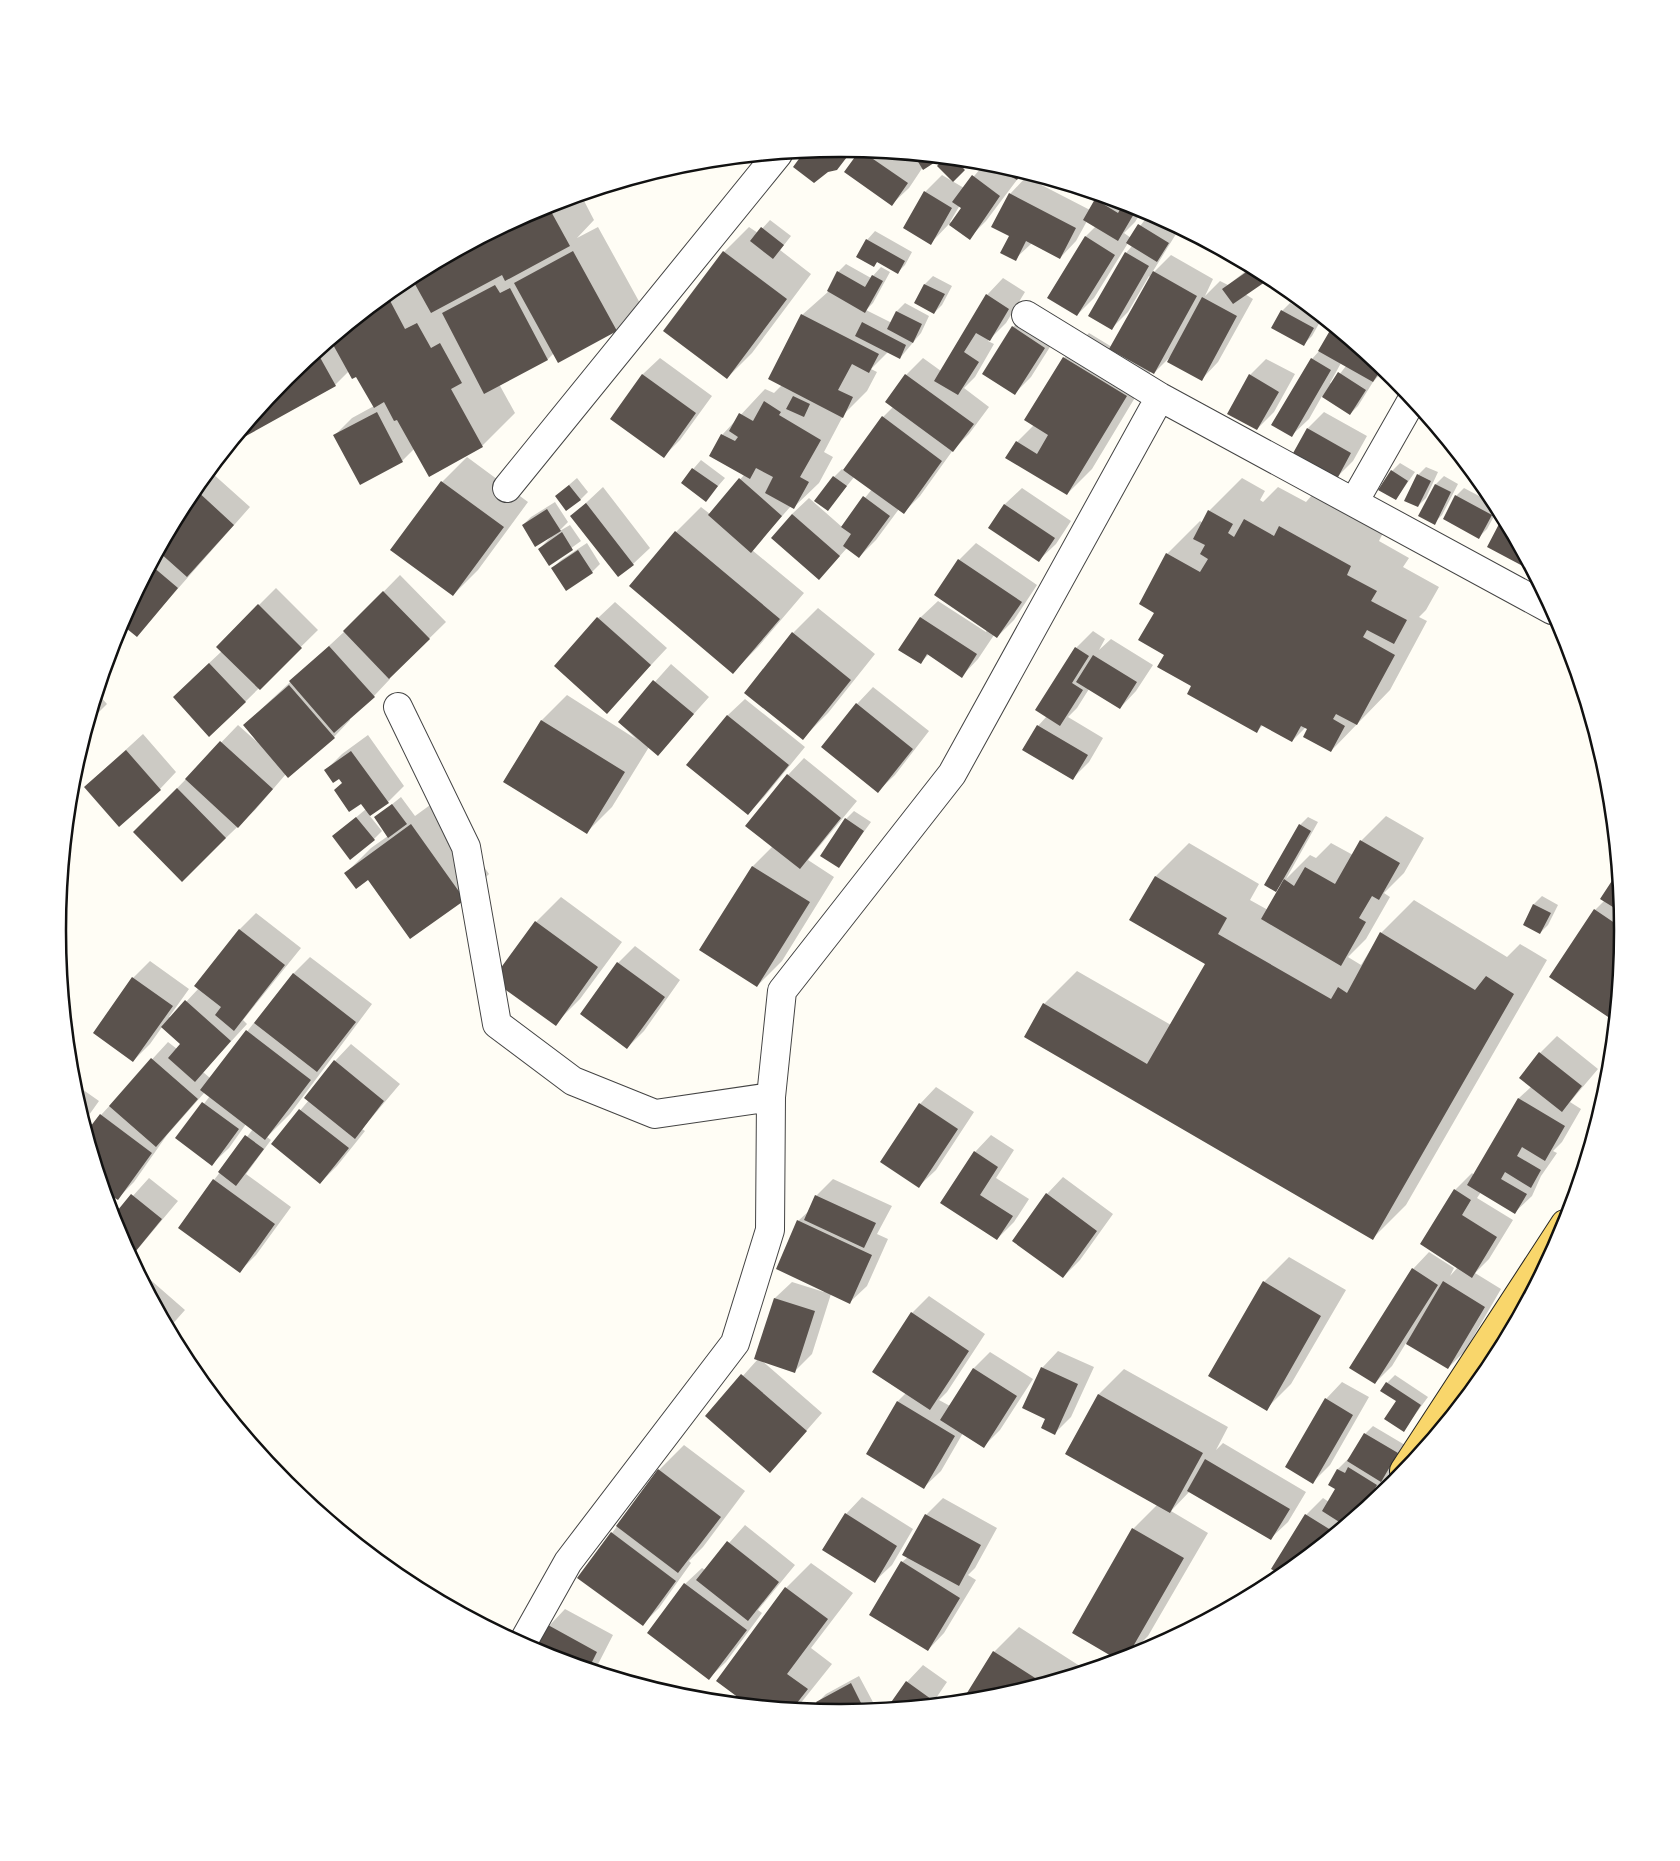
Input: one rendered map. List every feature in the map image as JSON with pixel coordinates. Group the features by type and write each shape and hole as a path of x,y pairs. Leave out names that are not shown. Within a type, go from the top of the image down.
{"main road":[{"path":"1430,1431 1536,1268"}],"street":[{"path":"507,488 767,160"},
{"path":"1026,315 1160,397 1541,604"},
{"path":"526,1637 568,1562 735,1343 770,1230 771,1097 782,991 952,774 1160,397"},
{"path":"1354,502 1409,406"},
{"path":"398,707 466,847 497,1024 573,1081 654,1114 771,1097"}],"building":[{"path":"847,157 837,170 828,172 814,183 793,167 800,158"},
{"path":"855,157 871,158 908,183 892,206 844,172"},
{"path":"917,161 935,162 923,170"},
{"path":"941,163 962,167 965,170 953,182 937,166"},
{"path":"972,175 1000,196 970,240 949,225 961,208 952,202"},
{"path":"924,191 952,208 931,245 903,228"},
{"path":"1009,193 1076,228 1060,259 1026,241 1016,261 1000,253 1009,236 991,227"},
{"path":"1094,200 1118,213 1120,210 1133,215 1118,241 1083,220"},
{"path":"552,213 570,246 505,281 502,275 431,313 415,284 453,260"},
{"path":"1138,224 1169,243 1157,262 1126,243"},
{"path":"761,227 784,245 773,259 750,241"},
{"path":"1085,236 1115,255 1077,316 1047,298"},
{"path":"866,239 905,261 898,274 877,262 874,267 856,257"},
{"path":"573,251 617,331 558,363 514,283"},
{"path":"723,251 787,299 727,379 663,331"},
{"path":"1125,252 1149,266 1112,330 1088,316"},
{"path":"837,271 865,287 872,275 883,281 865,313 827,291"},
{"path":"1153,271 1197,296 1154,374 1109,349"},
{"path":"1246,272 1264,283 1233,304 1222,289"},
{"path":"924,284 945,294 934,314 914,303"},
{"path":"495,285 500,293 510,288 548,360 484,394 442,313"},
{"path":"986,294 1009,309 990,341 976,333 964,352 979,362 958,395 934,381"},
{"path":"1202,297 1237,316 1202,381 1167,362"},
{"path":"390,301 405,329 417,323 431,348 440,343 462,383 451,389 483,447 429,477 397,420 394,421 384,402 374,408 356,377 352,379 334,346"},
{"path":"1281,310 1314,328 1304,346 1271,328"},
{"path":"896,311 922,324 913,343 887,329"},
{"path":"801,314 879,354 869,373 852,364 838,390 853,397 843,418 768,379"},
{"path":"862,322 906,345 900,359 855,336"},
{"path":"1012,326 1045,348 1015,395 982,374"},
{"path":"1329,332 1378,375 1373,382 1318,351"},
{"path":"1063,357 1127,396 1067,495 1005,458 1016,441 1037,454 1048,435 1024,420"},
{"path":"320,358 336,386 246,436 258,420 293,383"},
{"path":"1311,358 1331,370 1292,437 1271,425"},
{"path":"1338,372 1366,390 1350,415 1322,397"},
{"path":"642,374 696,413 664,458 610,419"},
{"path":"905,374 974,424 953,452 885,402"},
{"path":"1249,374 1279,392 1257,430 1227,414"},
{"path":"793,396 810,404 804,417 786,409"},
{"path":"764,401 781,412 779,415 821,440 800,477 809,482 794,509 765,493 773,477 756,468 750,479 709,456 721,434 735,441 738,437 729,431 739,413 753,421"},
{"path":"377,412 403,462 360,485 333,435"},
{"path":"882,416 942,461 904,514 843,470"},
{"path":"1307,428 1351,453 1337,479 1292,455"},
{"path":"692,468 718,486 706,502 681,483"},
{"path":"1391,470 1408,481 1396,500 1378,490"},
{"path":"1417,474 1431,481 1418,507 1404,501"},
{"path":"833,476 847,486 828,511 814,501"},
{"path":"739,478 782,516 751,553 708,515"},
{"path":"441,481 504,527 453,596 390,550"},
{"path":"1435,484 1451,492 1435,525 1418,516"},
{"path":"569,485 581,500 566,511 555,496"},
{"path":"201,495 234,525 187,577 163,556"},
{"path":"1455,495 1492,515 1479,539 1443,519"},
{"path":"863,496 890,516 859,558 843,546 851,534 841,527"},
{"path":"586,503 634,565 618,577 570,516"},
{"path":"1004,504 1055,538 1039,562 988,528"},
{"path":"547,509 561,531 535,547 522,525"},
{"path":"1208,510 1233,524 1228,533 1234,537 1244,519 1274,536 1279,526 1351,566 1347,575 1377,591 1371,601 1407,620 1394,644 1367,630 1363,637 1395,655 1357,725 1336,714 1333,719 1345,726 1331,752 1303,737 1307,729 1301,726 1292,742 1261,725 1257,733 1187,694 1191,686 1157,667 1164,655 1138,640 1154,613 1139,604 1166,553 1200,572 1208,559 1200,554 1205,545 1193,539"},
{"path":"792,514 840,556 819,580 771,538"},
{"path":"1498,525 1522,566 1487,547"},
{"path":"675,531 780,619 733,674 629,586"},
{"path":"562,532 573,550 549,566 538,549"},
{"path":"578,550 593,573 566,591 551,568"},
{"path":"958,559 1022,602 997,638 934,595"},
{"path":"156,569 178,588 137,637 127,629"},
{"path":"383,591 430,639 389,679 343,631"},
{"path":"258,604 302,648 260,690 216,647"},
{"path":"597,617 651,665 607,714 554,666"},
{"path":"920,617 977,654 962,678 927,654 921,664 898,650"},
{"path":"792,632 851,680 803,740 744,693"},
{"path":"329,646 375,697 334,733 289,681"},
{"path":"1075,647 1089,656 1072,683 1083,690 1060,726 1035,710"},
{"path":"1093,655 1137,682 1120,709 1076,682"},
{"path":"209,663 246,702 209,737 173,697"},
{"path":"653,680 694,714 658,756 618,722"},
{"path":"289,685 335,738 288,778 243,725"},
{"path":"856,703 913,749 878,793 821,747"},
{"path":"727,715 789,765 748,815 686,765"},
{"path":"541,720 625,772 587,834 503,782"},
{"path":"1037,725 1088,755 1073,780 1022,750"},
{"path":"220,741 273,789 238,828 185,779"},
{"path":"126,750 161,790 119,827 84,787"},
{"path":"351,751 389,803 370,816 361,804 349,812 334,790 342,783 339,779 333,783 324,770"},
{"path":"787,774 841,818 800,869 745,826"},
{"path":"177,788 226,838 182,882 133,832"},
{"path":"392,804 407,824 388,838 374,817"},
{"path":"356,817 375,840 350,860 332,836"},
{"path":"845,818 864,831 839,868 820,856"},
{"path":"411,824 465,900 410,939 368,880 356,889 344,873"},
{"path":"1299,824 1311,831 1276,892 1264,885"},
{"path":"1360,840 1400,863 1379,900 1372,896 1359,918 1366,922 1341,966 1261,919 1284,879 1294,886 1305,867 1335,884"},
{"path":"752,866 810,902 757,987 699,950"},
{"path":"1155,876 1227,918 1218,934 1331,999 1338,987 1347,993 1380,932 1475,990 1486,976 1514,994 1373,1240 1024,1037 1043,1003 1147,1064 1205,964 1129,920"},
{"path":"1612,881 1613,907 1600,899"},
{"path":"1533,904 1551,913 1540,934 1523,925"},
{"path":"1594,909 1614,922 1612,981 1608,1017 1549,977"},
{"path":"535,921 598,967 556,1026 492,980"},
{"path":"239,929 285,965 234,1031 215,1015 221,1007 194,986"},
{"path":"617,962 665,997 627,1049 580,1014"},
{"path":"293,973 356,1022 317,1072 254,1023"},
{"path":"132,977 173,1006 133,1062 93,1033"},
{"path":"185,1000 231,1041 195,1082 168,1058 180,1044 161,1027"},
{"path":"246,1030 311,1080 265,1140 200,1090"},
{"path":"1539,1052 1582,1086 1562,1112 1519,1078"},
{"path":"151,1058 198,1099 156,1147 109,1106"},
{"path":"334,1060 384,1101 355,1139 304,1098"},
{"path":"1518,1098 1565,1126 1545,1161 1522,1147 1517,1156 1541,1170 1531,1188 1505,1172 1501,1179 1527,1194 1515,1214 1467,1185"},
{"path":"202,1102 239,1129 212,1166 175,1138"},
{"path":"919,1103 958,1129 919,1188 880,1162"},
{"path":"299,1109 349,1148 320,1184 271,1144"},
{"path":"100,1114 152,1153 118,1200 114,1198 107,1179 92,1125"},
{"path":"245,1135 264,1149 236,1186 218,1172"},
{"path":"974,1151 998,1167 980,1195 1013,1216 997,1240 940,1203"},
{"path":"213,1179 275,1224 240,1273 178,1228"},
{"path":"1454,1189 1471,1200 1462,1215 1497,1237 1472,1278 1420,1244"},
{"path":"1046,1193 1097,1231 1063,1278 1012,1241"},
{"path":"131,1194 162,1219 136,1251 125,1227 118,1209"},
{"path":"815,1195 876,1223 864,1248 804,1220"},
{"path":"797,1220 872,1255 850,1304 776,1269"},
{"path":"1412,1268 1438,1285 1375,1384 1349,1368"},
{"path":"1263,1281 1321,1316 1267,1411 1208,1376"},
{"path":"1443,1281 1485,1307 1448,1369 1406,1344"},
{"path":"774,1298 815,1311 795,1373 754,1359"},
{"path":"911,1312 969,1351 930,1410 872,1372"},
{"path":"1041,1367 1078,1384 1055,1435 1041,1428 1045,1419 1022,1408"},
{"path":"973,1368 1017,1396 984,1448 940,1420"},
{"path":"741,1374 807,1431 770,1473 705,1416"},
{"path":"1386,1382 1421,1405 1404,1432 1384,1419 1396,1401 1380,1391"},
{"path":"1098,1394 1203,1453 1170,1513 1065,1454"},
{"path":"1325,1398 1353,1415 1313,1484 1285,1467"},
{"path":"897,1401 955,1436 924,1489 866,1454"},
{"path":"1364,1433 1398,1453 1381,1482 1347,1461"},
{"path":"1205,1459 1290,1509 1271,1540 1187,1491"},
{"path":"1348,1467 1377,1485 1374,1490 1338,1521 1322,1511 1335,1489 1328,1485 1337,1469 1345,1473"},
{"path":"658,1469 721,1517 678,1573 616,1526"},
{"path":"845,1513 897,1546 875,1583 822,1550"},
{"path":"925,1514 981,1545 959,1586 902,1555"},
{"path":"1305,1514 1329,1529 1274,1571 1271,1569"},
{"path":"1132,1528 1184,1558 1133,1646 1110,1655 1072,1633"},
{"path":"611,1532 676,1581 643,1626 577,1578"},
{"path":"727,1541 779,1582 748,1621 696,1580"},
{"path":"901,1561 960,1598 928,1651 869,1615"},
{"path":"684,1583 747,1630 709,1680 647,1633"},
{"path":"785,1587 828,1619 787,1674 808,1689 797,1703 739,1698 716,1681"},
{"path":"548,1625 597,1652 591,1663 539,1643"},
{"path":"993,1651 1036,1679 991,1689 967,1693"},
{"path":"906,1681 931,1699 891,1703"},
{"path":"851,1683 861,1704 817,1704 816,1702"}]}
